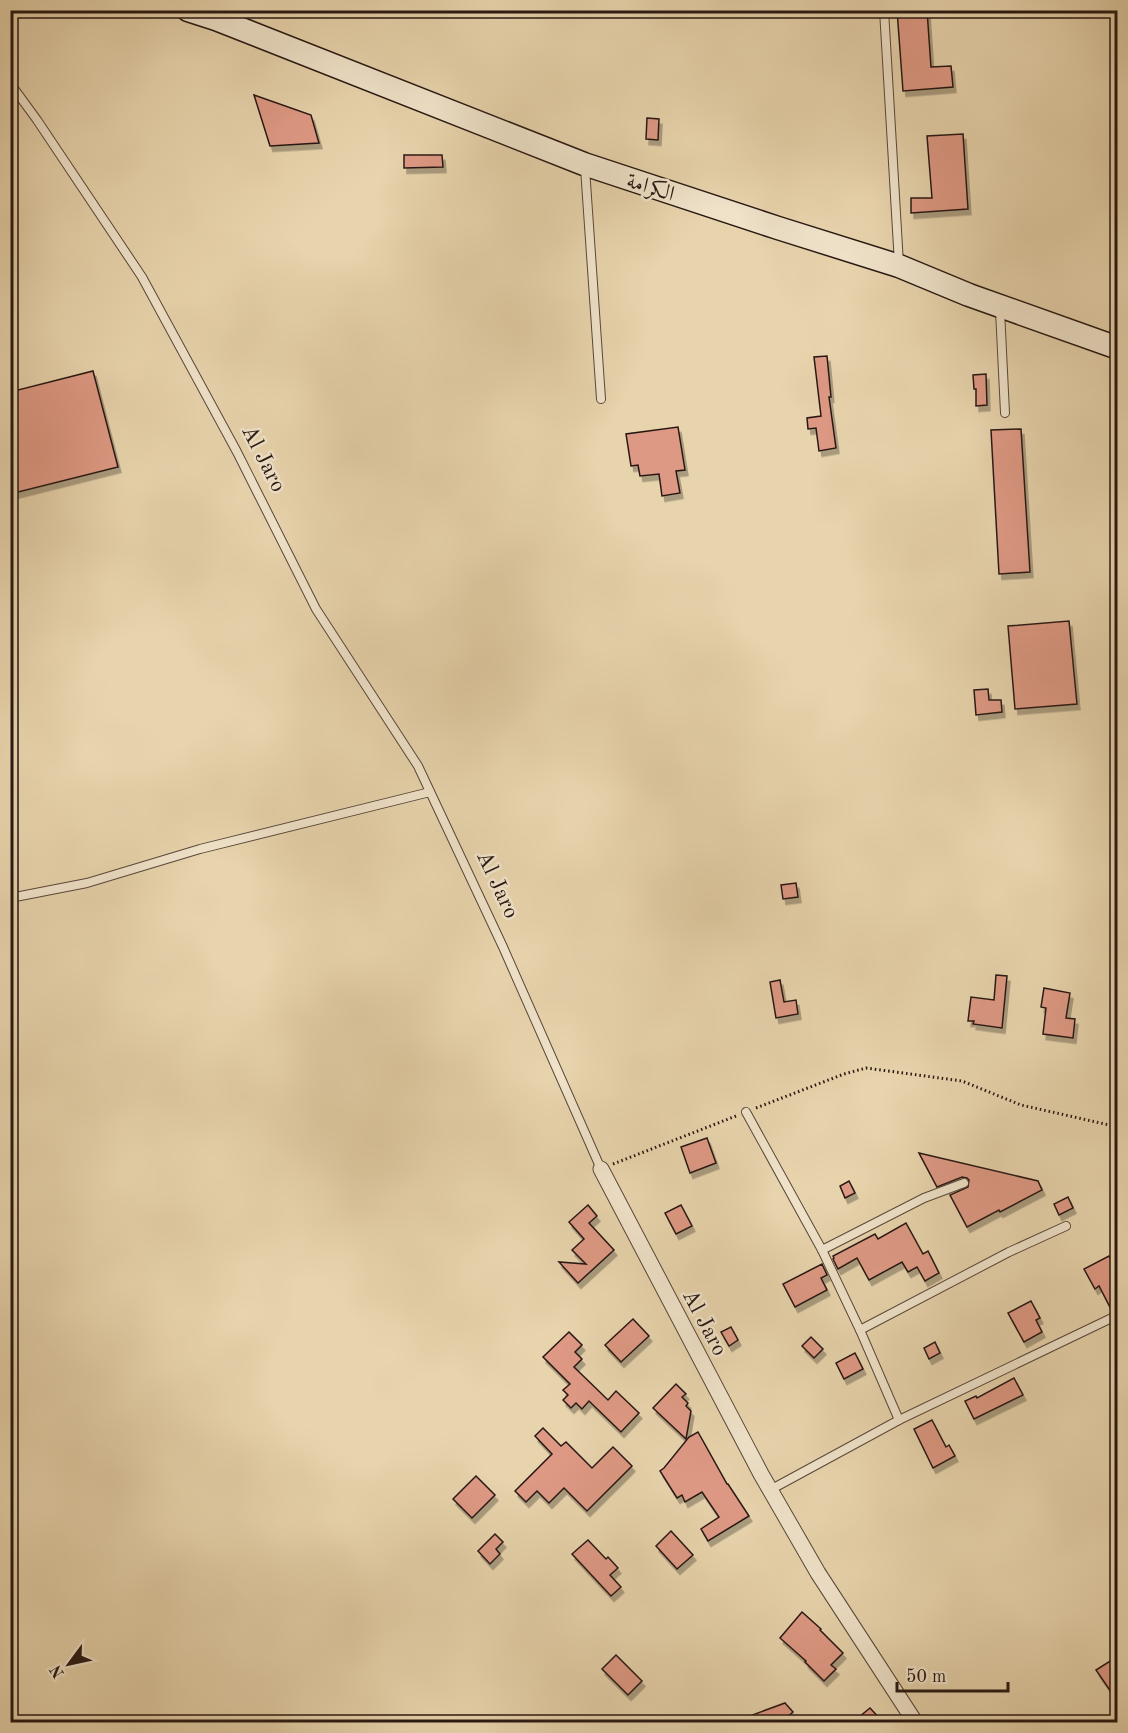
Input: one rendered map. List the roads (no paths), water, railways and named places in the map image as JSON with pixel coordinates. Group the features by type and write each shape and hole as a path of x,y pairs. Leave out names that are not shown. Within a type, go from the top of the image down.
{"main road":[{"name":"الكرامة","path":"188,10 227,23 584,164 899,266 1000,306 1118,348"}],"street":[{"name":"Al Jaro","path":"601,1169 770,1490 818,1573 915,1722"}],"lane":[{"path":"884,10 899,266"},
{"name":"Al Jaro","path":"10,83 142,276 237,452 316,609 418,766 503,947 601,1169"},
{"path":"584,164 601,399"},
{"path":"1000,306 1005,413"},
{"path":"10,898 87,883 200,849 430,792"},
{"path":"746,1113 822,1250 899,1420"},
{"path":"822,1250 924,1198 964,1184"},
{"path":"860,1330 1009,1252 1066,1226"},
{"path":"770,1490 899,1420 1118,1315"}]}
